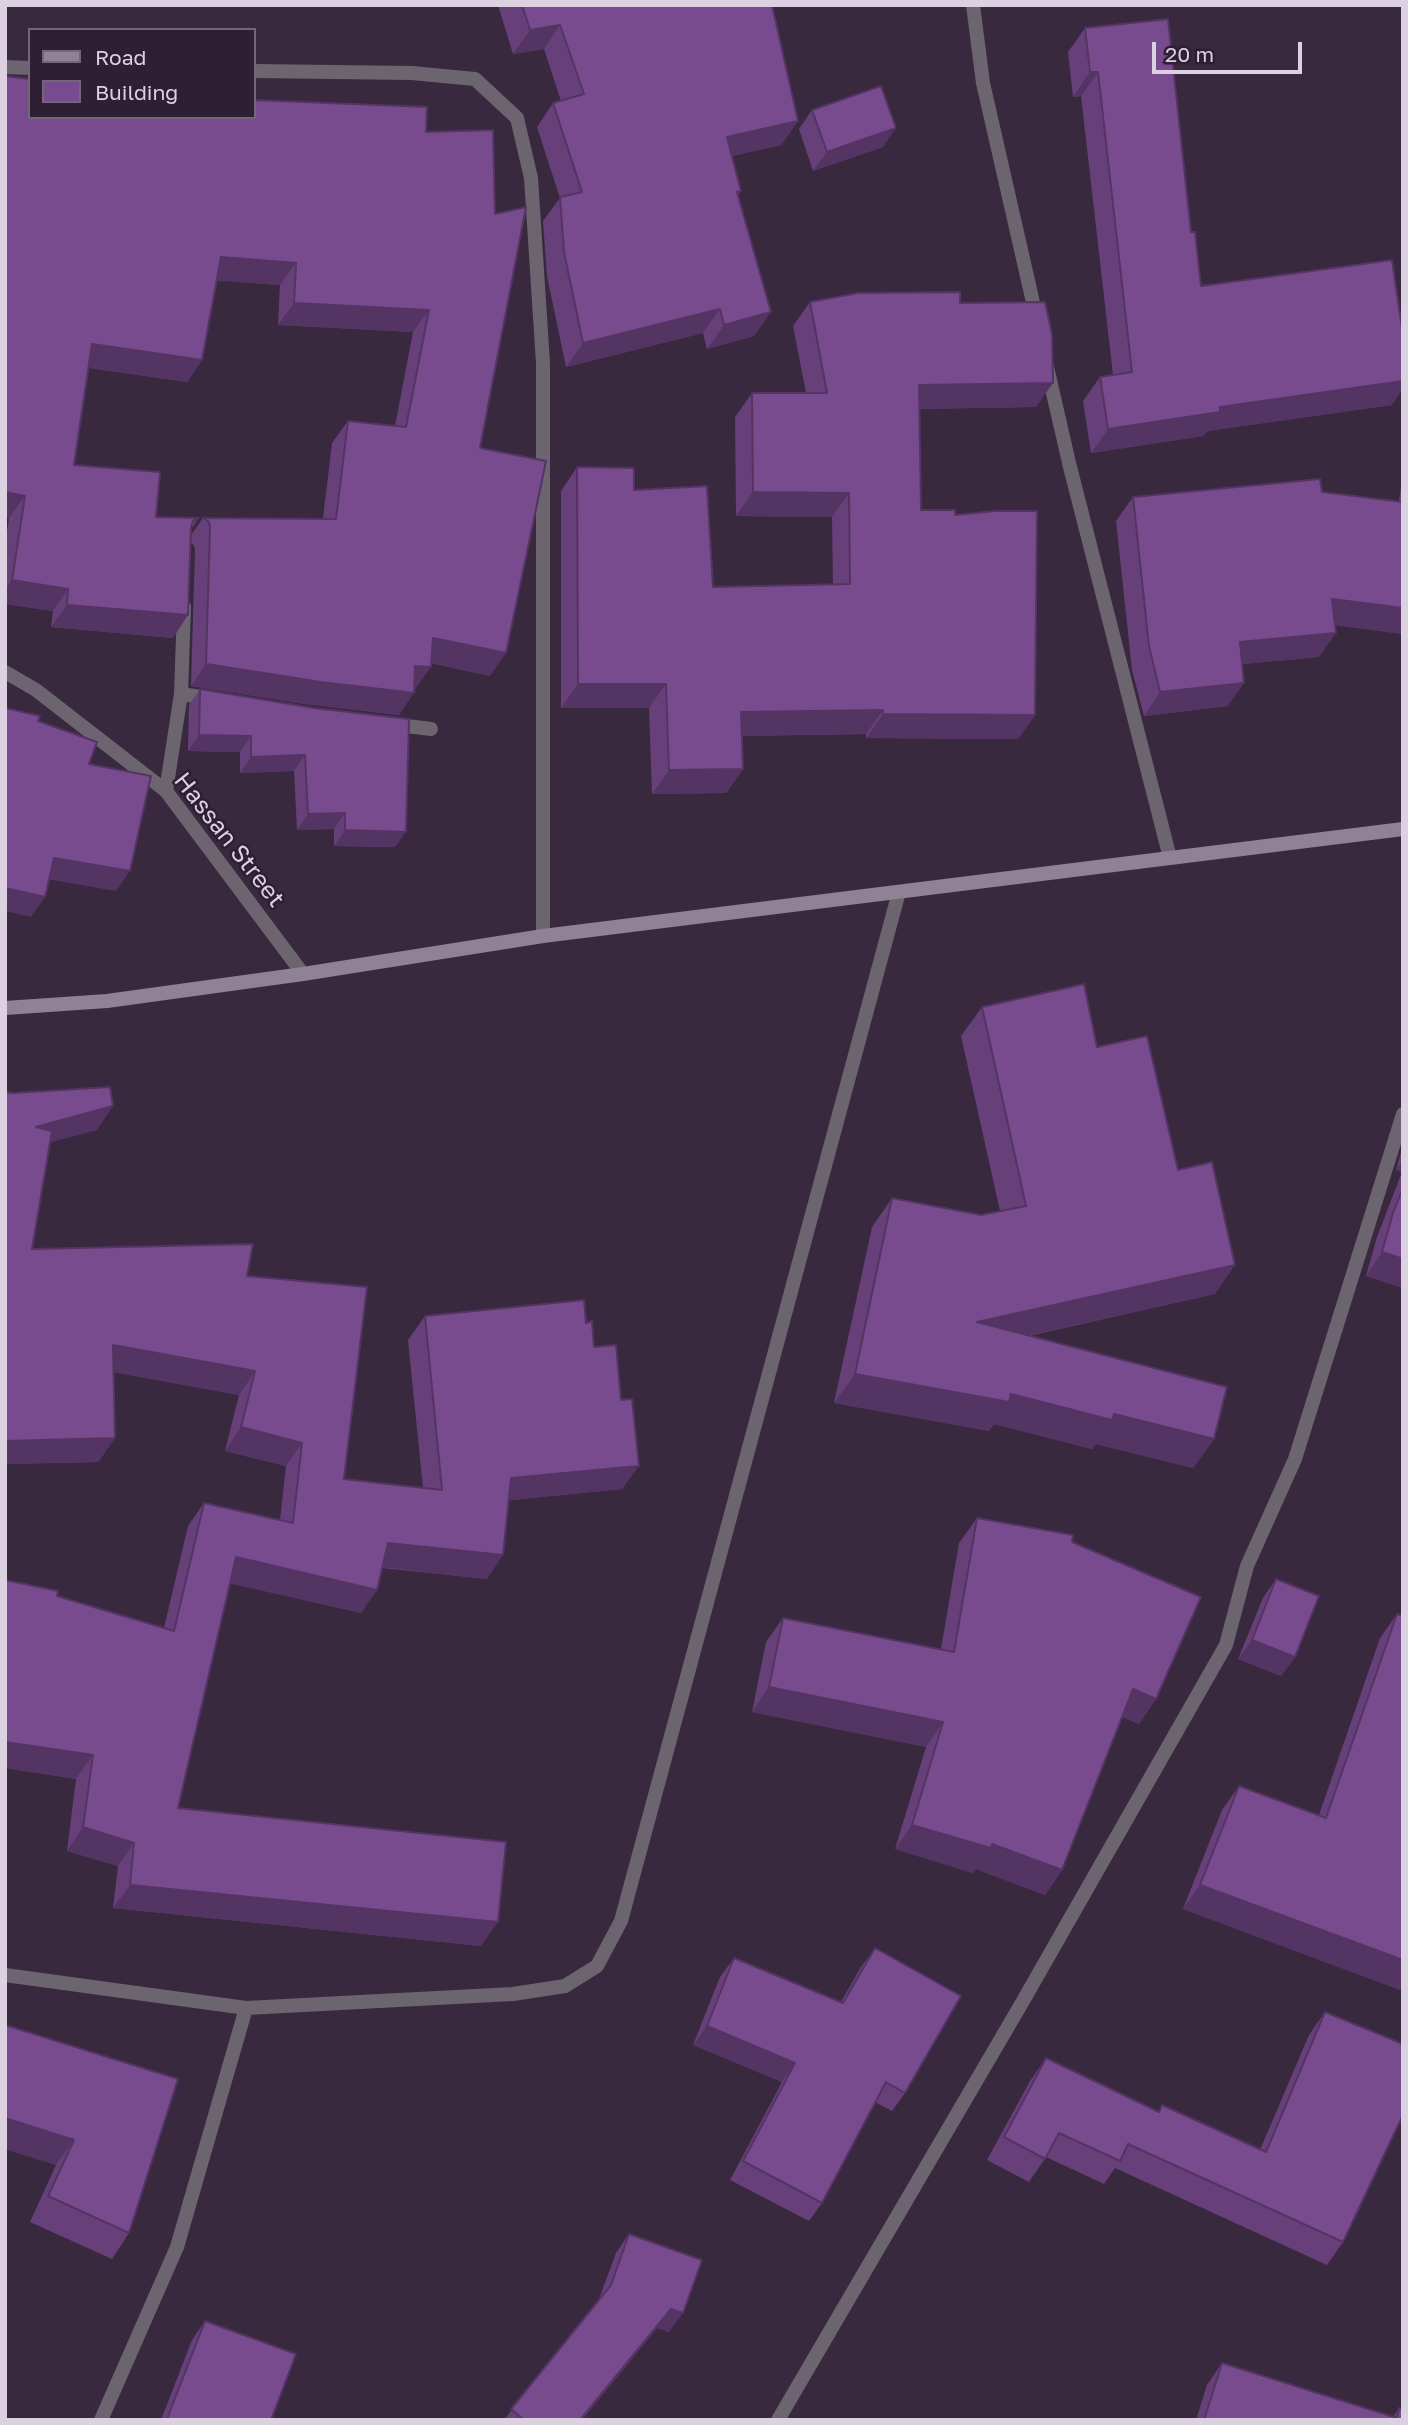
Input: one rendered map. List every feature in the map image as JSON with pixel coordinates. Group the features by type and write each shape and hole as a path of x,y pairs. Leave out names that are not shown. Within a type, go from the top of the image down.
{"street":[{"path":"974,5 983,83 1070,467 1170,858"},
{"path":"5,67 28,68"},
{"path":"256,71 412,73 475,79 517,118 531,178 543,363 543,936"},
{"path":"166,791 181,694 184,589"},
{"name":"Hassan Street","path":"5,673 36,690 166,791 303,974"},
{"path":"181,694 222,700"},
{"path":"380,723 431,729"},
{"path":"5,1008 107,1001 303,974 543,936 1403,829"},
{"path":"5,1975 246,2008 513,1994 565,1986 597,1966 621,1921 899,892"},
{"path":"778,2420 1023,2001 1226,1644 1247,1566 1294,1459 1403,1114"},
{"path":"101,2420 177,2247 246,2008"}],"building":[{"path":"522,5 772,5 798,121 727,137 741,191 737,192 771,312 724,325 720,309 583,343 564,252 560,197 582,192 553,103 584,94 560,25 530,30"},
{"path":"1168,19 1191,232 1195,232 1201,286 1392,260 1403,335 1403,381 1220,407 1220,412 1108,429 1100,377 1132,372 1098,72 1090,72 1085,28"},
{"path":"5,76 28,79 28,119 256,119 256,100 427,107 426,132 493,130 495,214 526,207 480,448 546,461 506,653 433,638 431,667 415,666 414,693 206,664 210,527 209,522 203,518 336,519 348,421 406,427 429,310 294,303 296,263 221,257 202,360 92,344 74,465 160,472 156,517 199,518 193,521 191,527 188,615 67,605 68,589 12,580 25,496 5,492"},
{"path":"881,86 896,128 827,152 812,110"},
{"path":"960,292 960,303 1045,302 1052,334 1053,383 919,385 921,510 955,510 955,515 1037,511 1035,715 883,714 883,710 741,712 743,769 669,770 666,684 578,684 577,467 634,468 634,490 707,486 713,587 850,584 849,493 753,492 752,393 827,393 810,302 858,293"},
{"path":"1320,479 1322,492 1403,502 1403,608 1332,599 1336,633 1240,642 1244,683 1160,692 1149,646 1133,497"},
{"path":"200,689 314,708 409,719 406,832 345,830 345,813 308,814 305,755 251,757 251,736 199,735"},
{"path":"5,708 40,716 38,721 97,742 89,764 151,776 130,871 54,858 45,897 5,888"},
{"path":"1084,984 1097,1047 1147,1036 1178,1170 1212,1162 1235,1265 977,1322 1227,1387 1214,1439 1114,1414 1112,1420 1011,1394 1009,1402 855,1374 892,1198 981,1215 1026,1206 982,1007"},
{"path":"110,1087 113,1106 36,1127 52,1131 32,1249 253,1244 247,1276 367,1287 344,1479 442,1490 425,1316 584,1300 586,1323 592,1321 594,1347 616,1345 621,1400 632,1399 639,1466 511,1478 503,1555 388,1543 377,1590 236,1557 178,1808 506,1842 498,1922 130,1885 134,1843 83,1827 93,1755 5,1742 5,1580 58,1591 57,1596 174,1631 204,1503 293,1523 302,1443 241,1427 255,1371 113,1345 115,1438 5,1441 5,1092"},
{"path":"1403,1188 1403,1259 1382,1252"},
{"path":"977,1518 1073,1535 1072,1542 1201,1597 1156,1699 1133,1689 1062,1870 992,1844 991,1848 912,1825 943,1722 769,1687 783,1618 954,1652"},
{"path":"1276,1579 1319,1596 1295,1657 1252,1640"},
{"path":"1397,1614 1403,1616 1403,1960 1200,1885 1239,1786 1326,1818"},
{"path":"875,1948 961,1996 905,2093 886,2082 822,2203 743,2161 795,2063 707,2026 734,1958 843,2003"},
{"path":"1325,2012 1403,2044 1403,2115 1343,2242 1128,2144 1120,2161 1059,2133 1045,2159 1004,2137 1046,2058 1159,2112 1162,2105 1266,2152"},
{"path":"5,2025 178,2079 129,2233 48,2196 74,2140 5,2118"},
{"path":"629,2234 702,2260 683,2313 671,2309 580,2420 524,2420 511,2409 611,2285"},
{"path":"205,2321 296,2354 271,2420 167,2419"},
{"path":"1222,2363 1397,2418 1399,2408 1403,2409 1403,2420 1204,2420"}]}
